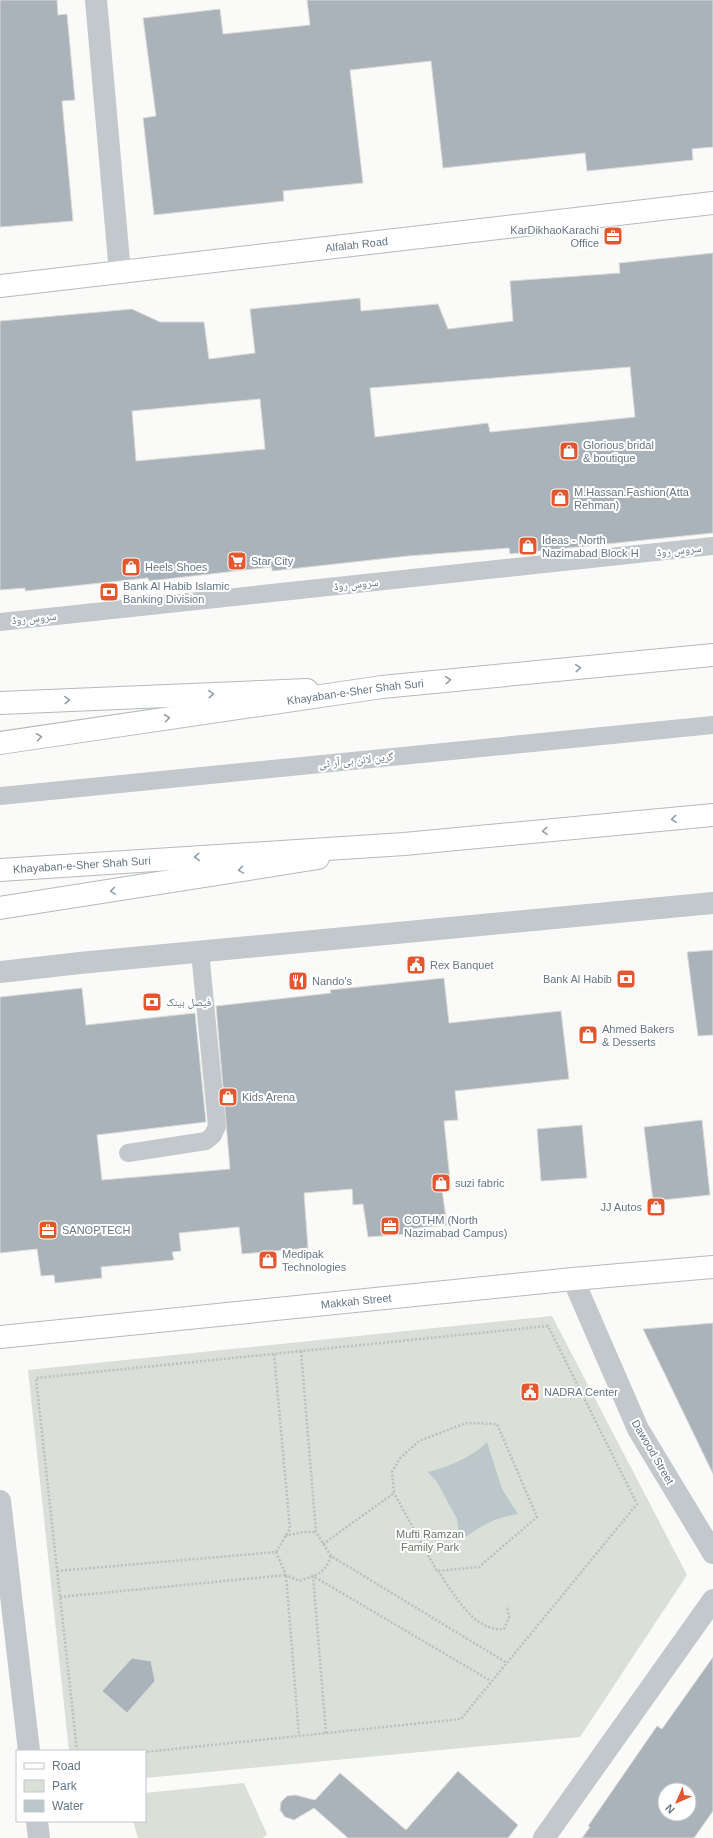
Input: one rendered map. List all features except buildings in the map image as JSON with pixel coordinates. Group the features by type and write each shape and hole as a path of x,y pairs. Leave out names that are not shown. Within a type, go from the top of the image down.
{"main road":[{"name":"Alfalah Road","path":"0,286 713,203"},
{"name":"Khayaban-e-Sher Shah Suri","path":"0,743 382,687 713,655"},
{"path":"0,703 382,687"},
{"name":"Khayaban-e-Sher Shah Suri","path":"0,870 404,844 713,815"},
{"path":"0,908 404,844"},
{"name":"Makkah Street","path":"0,1338 573,1279 713,1267"}],"street":[{"path":"96,0 120,273"},
{"path":"0,972 713,903"},
{"name":"Dawood Street","path":"573,1279 638,1429 713,1552"},
{"path":"0,1501 29,1750"},
{"path":"544,1838 713,1600"},
{"path":"37,1822 39,1838"}],"lane":[{"name":"سروس روڈ","path":"0,622 713,546"},
{"name":"گرین لائن بی آر ٹی","path":"0,796 713,725"},
{"path":"128,1154 206,1140 213,1136 217,1126 200,952"}],"path":[{"path":"77,1750 36,1378 548,1326 637,1504 461,1719 146,1752"},
{"path":"300,1351 316,1532 323,1544 331,1556 507,1663"},
{"path":"274,1354 290,1529 276,1552"},
{"path":"438,1571 479,1567 537,1517 497,1424 466,1423 419,1441 400,1458 392,1472 394,1493 438,1571 473,1617 492,1630 504,1629 509,1618 507,1606"},
{"path":"323,1544 394,1493"},
{"path":"285,1536 304,1532 316,1532"},
{"path":"57,1571 276,1552"},
{"path":"276,1552 286,1575 299,1736"},
{"path":"60,1597 286,1575 299,1581 313,1576 327,1568 331,1556"},
{"path":"313,1576 491,1682"},
{"path":"313,1576 326,1733"}],"green space":[{"name":"Mufti Ramzan Family Park","path":"552,1316 687,1575 580,1737 146,1778 146,1750 69,1750 28,1370"},
{"path":"244,1783 267,1834 263,1838 138,1838 133,1822 146,1822 146,1793"}],"water":[{"path":"487,1442 502,1489 518,1514 487,1523 460,1541 457,1519 437,1482 428,1472 460,1461 474,1453"}],"place":[{"name":"KarDikhaoKarachi Office","path":"613,236"},
{"name":"Glorious bridal & boutique","path":"569,451"},
{"name":"M.Hassan.Fashion(Atta Rehman)","path":"560,498"},
{"name":"Ideas - North Nazimabad Block H","path":"528,546"},
{"name":"Star City","path":"237,561"},
{"name":"Heels Shoes","path":"131,567"},
{"name":"Bank Al Habib Islamic Banking Division","path":"109,592"},
{"name":"Rex Banquet","path":"416,965"},
{"name":"Bank Al Habib","path":"626,979"},
{"name":"Nando's","path":"298,981"},
{"name":"فیصل بینک","path":"152,1002"},
{"name":"Ahmed Bakers & Desserts","path":"588,1035"},
{"name":"Kids Arena","path":"228,1097"},
{"name":"suzi fabric","path":"441,1183"},
{"name":"JJ Autos","path":"656,1207"},
{"name":"COTHM (North Nazimabad Campus)","path":"390,1226"},
{"name":"SANOPTECH","path":"48,1230"},
{"name":"Medipak Technologies","path":"268,1260"},
{"name":"NADRA Center","path":"530,1392"}]}
